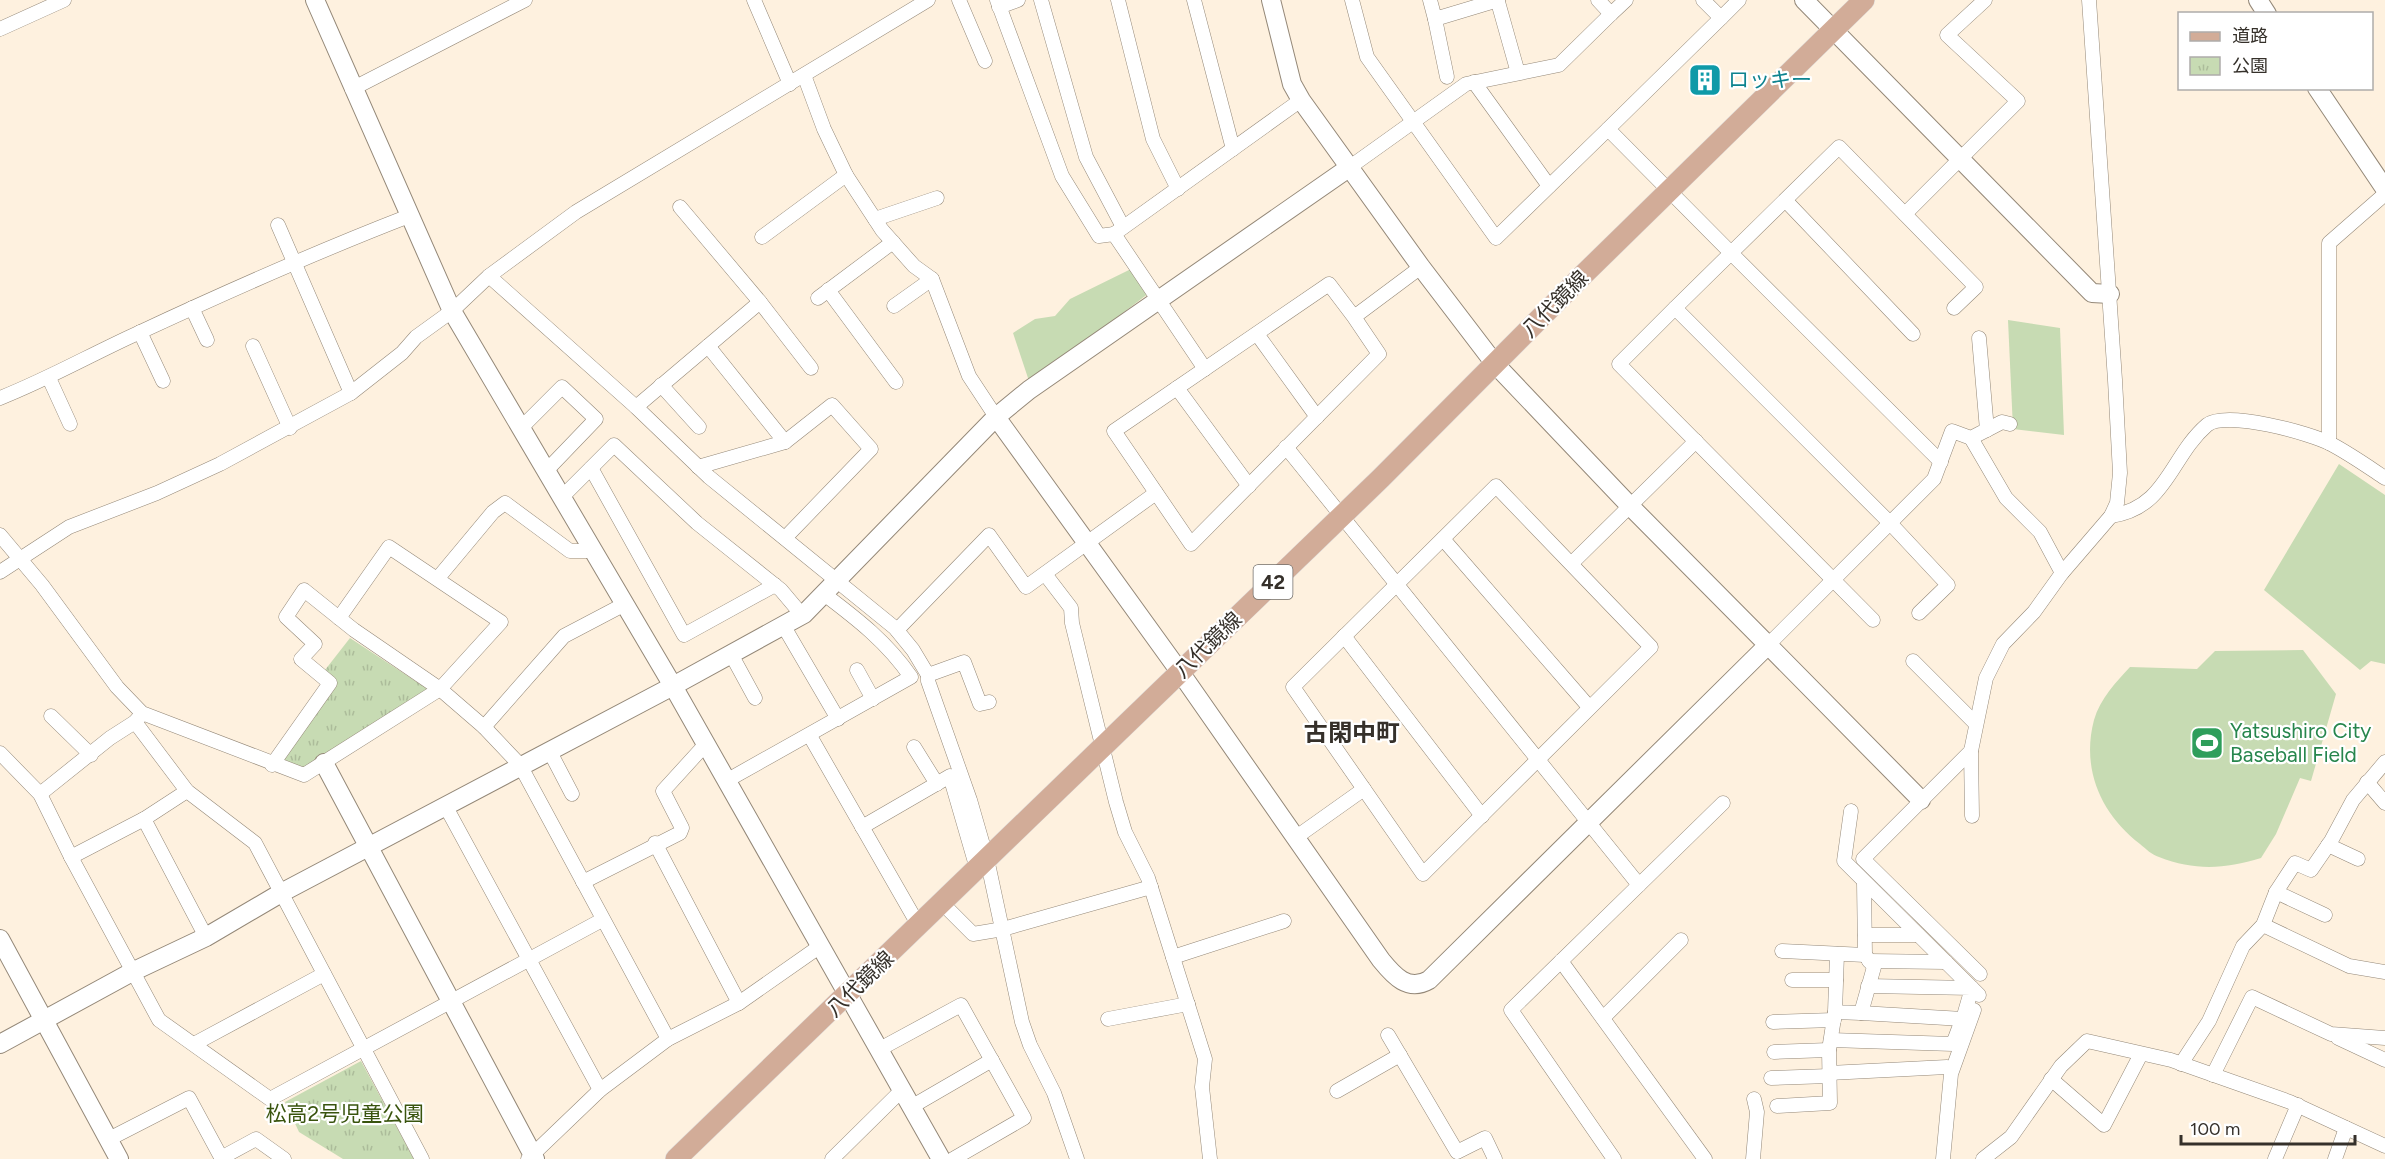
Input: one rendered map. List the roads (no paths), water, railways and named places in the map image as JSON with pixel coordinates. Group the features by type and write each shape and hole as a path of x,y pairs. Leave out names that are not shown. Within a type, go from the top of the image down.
{"main road":[{"name":"八代鏡線","path":"676,1159 1341,517 1669,190 1864,0"}],"street":[{"path":"0,29 63,0"},
{"path":"315,0 352,89 452,311 595,552 623,605 673,686 704,746 940,1159"},
{"path":"352,89 525,0"},
{"path":"754,0 790,84"},
{"path":"0,572 69,527 158,493 290,428 351,393 402,353 416,337 452,311 489,276 576,212 928,0"},
{"path":"959,0 985,61"},
{"path":"1018,0 998,3 1062,176 1100,236 1118,231 1301,100"},
{"path":"1041,0 1086,157 1118,231 1158,300 1205,369"},
{"path":"1118,0 1153,139 1178,189"},
{"path":"1194,0 1233,149"},
{"path":"1271,0 1292,84 1301,100 1495,364 1630,507 1921,800"},
{"path":"1352,0 1367,57 1496,238 1739,0"},
{"path":"1430,0 1448,77"},
{"path":"1598,0 1611,14"},
{"path":"0,1044 132,972 206,937 281,893 673,686 802,615 996,417 1029,390 1466,84 1559,65 1626,0"},
{"path":"1703,0 1721,18"},
{"path":"1804,0 2092,293 2110,294"},
{"path":"1905,214 2018,101 1947,35 1985,0"},
{"path":"1972,816 1971,751 1986,678 2003,644 2034,612 2062,573 2111,516 2117,503 2120,473 2089,0"},
{"path":"1435,19 1498,1 1518,73"},
{"path":"804,75 824,129 846,175 893,242 914,266 932,279 969,376 996,417 1089,543 1381,960 1400,980 1420,985 1429,980 1768,645 1934,479 1952,431 1971,438 2006,498 2040,532 2062,573"},
{"path":"1474,82 1549,186"},
{"path":"2318,90 2385,189"},
{"path":"1608,129 1941,462"},
{"path":"1873,620 1619,364 1839,147 1976,287 1954,308"},
{"path":"762,237 846,175"},
{"path":"2329,443 2329,243 2385,194"},
{"path":"875,219 937,198"},
{"path":"1786,201 1913,334"},
{"path":"680,207 760,302 811,368"},
{"path":"0,398 49,378 140,332 294,261 409,216"},
{"path":"278,225 351,393"},
{"path":"893,242 823,294 896,382"},
{"path":"1354,317 1422,267"},
{"path":"489,276 636,407 698,467 897,630 928,675 928,681 970,800 982,864"},
{"path":"894,306 932,279"},
{"path":"1329,284 1379,354 1191,544 1114,431 1257,334 1329,284"},
{"path":"636,407 760,302"},
{"path":"192,308 207,340"},
{"path":"1676,308 1890,523 1948,585 1919,612"},
{"path":"140,332 163,381"},
{"path":"1257,334 1317,417"},
{"path":"1979,338 1987,430"},
{"path":"253,346 290,428"},
{"path":"708,346 785,442"},
{"path":"49,378 70,424"},
{"path":"661,386 699,427"},
{"path":"522,427 562,387 596,419 547,470"},
{"path":"1177,388 1249,486"},
{"path":"698,467 785,442 832,405 871,449 785,538"},
{"path":"2111,516 2124,514 2147,504 2206,426 2216,421 2229,420 2273,427 2329,443 2385,478"},
{"path":"1971,438 2002,422 2010,424"},
{"path":"1571,564 1696,441"},
{"path":"562,497 614,445 697,524 775,585 802,615"},
{"path":"1286,447 1639,885"},
{"path":"591,468 684,635 775,585"},
{"path":"1496,486 1652,647 1423,874 1293,687 1443,539 1496,486"},
{"path":"897,630 989,535 1026,587 1156,493"},
{"path":"438,578 493,512 505,503 570,551 595,552"},
{"path":"0,535 21,558 117,687 187,791 255,843 423,1159"},
{"path":"1443,539 1589,707"},
{"path":"138,718 304,775 440,688 501,622 389,547 339,618"},
{"path":"1045,574 1071,608 1072,623 1125,832 1151,887 1205,1059 1202,1087 1210,1159"},
{"path":"272,765 330,682 301,659 315,644 286,617 304,590 339,618 440,688 484,727 520,765 668,1039"},
{"path":"726,781 810,736 911,676 894,651 873,631 824,594"},
{"path":"484,727 564,636 623,605"},
{"path":"783,625 838,719"},
{"path":"1344,636 1482,816"},
{"path":"731,654 755,698"},
{"path":"1913,661 1975,723"},
{"path":"928,675 964,662 980,704 989,702"},
{"path":"857,670 873,699"},
{"path":"51,716 91,755"},
{"path":"40,794 138,718"},
{"path":"810,736 919,926"},
{"path":"583,882 680,832 682,828 663,791 704,746"},
{"path":"914,747 937,784"},
{"path":"549,750 572,794"},
{"path":"1971,751 1863,859 1980,974"},
{"path":"0,752 40,794 71,857 159,1020 270,1099 602,920"},
{"path":"2181,1064 2209,1021 2243,946 2263,925 2276,892 2295,863 2311,870 2328,845 2352,800 2385,762"},
{"path":"324,763 371,847 532,1158 600,1090 668,1039 739,1003 819,947"},
{"path":"862,827 950,776 1003,929 1025,1030 1054,1093 1077,1159"},
{"path":"2367,782 2385,802"},
{"path":"1295,838 1364,789"},
{"path":"71,857 144,819 187,791"},
{"path":"1614,1159 1511,1010 1723,803"},
{"path":"446,807 600,1090"},
{"path":"1851,811 1844,861 1976,991"},
{"path":"144,819 206,937"},
{"path":"655,843 739,1003"},
{"path":"2328,845 2358,859"},
{"path":"1861,1013 1874,967 1867,958 1864,882"},
{"path":"942,903 973,934 1003,929 1151,887"},
{"path":"2276,892 2325,915"},
{"path":"1173,957 1284,921"},
{"path":"2263,925 2349,966 2385,972"},
{"path":"1865,935 1918,935"},
{"path":"0,939 119,1159"},
{"path":"1603,1018 1681,940"},
{"path":"1782,951 1946,963"},
{"path":"1777,1106 1830,1103 1830,1045 1837,954"},
{"path":"1950,1067 1976,991 1984,959"},
{"path":"1561,961 1705,1159"},
{"path":"194,1044 324,974"},
{"path":"1792,980 1836,980"},
{"path":"1868,986 1976,991"},
{"path":"1943,1159 1953,1044 1976,991"},
{"path":"2213,1075 2252,997 2385,1060"},
{"path":"1108,1019 1188,1004"},
{"path":"878,1050 961,1005 1024,1118 953,1159"},
{"path":"1773,1022 1861,1013 1964,1019"},
{"path":"2331,1034 2385,1038"},
{"path":"1388,1035 1457,1152 1485,1138 1495,1159"},
{"path":"1983,1159 2011,1137 2061,1066 2087,1041 2181,1064 2213,1075 2298,1105 2385,1146"},
{"path":"1774,1052 1830,1045 1953,1044"},
{"path":"2051,1079 2104,1125 2141,1054"},
{"path":"1337,1091 1400,1055"},
{"path":"832,1159 847,1153 906,1099 992,1060"},
{"path":"1770,1078 1950,1067"},
{"path":"109,1139 189,1098 221,1158 256,1139 284,1159"},
{"path":"1753,1159 1757,1112 1754,1099"},
{"path":"2275,1159 2298,1105"},
{"path":"2335,1159 2346,1128"}],"place":[{"name":"ロッキー","path":"1705,80"},
{"name":"Yatsushiro City Baseball Field","path":"2207,743"}],"district":[{"name":"古閑中町","path":"1352,733"}],"park label":[{"name":"松高2号児童公園","path":"345,1114"}]}
